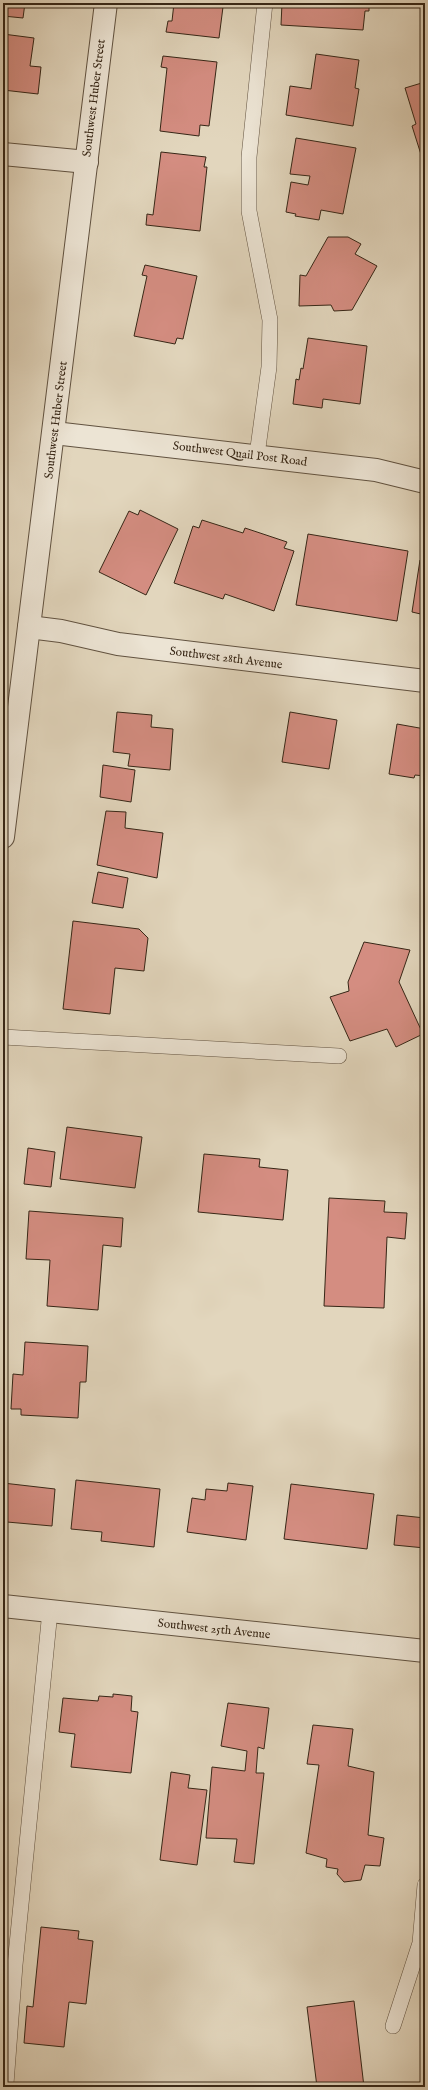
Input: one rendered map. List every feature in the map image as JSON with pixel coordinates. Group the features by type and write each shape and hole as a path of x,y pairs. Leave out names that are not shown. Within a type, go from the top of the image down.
{"street":[{"name":"Southwest Huber Street","path":"3,837 106,3"},
{"path":"3,154 86,162"},
{"name":"Southwest Quail Post Road","path":"54,433 257,455 376,470 425,482"},
{"name":"Southwest 28th Avenue","path":"29,627 61,631 132,646 425,681"},
{"name":"Southwest 25th Avenue","path":"3,1606 425,1651"}],"lane":[{"path":"257,455 269,367 270,320 249,211 249,156 265,3"},
{"path":"3,1037 339,1056"},
{"path":"6,2084 15,1965 50,1611"},
{"path":"393,2026 420,1943 425,1885"}],"building":[{"path":"3,3 25,3 23,18 3,16"},
{"path":"174,3 231,3 230,7 223,7 219,38 166,32 168,21 172,21"},
{"path":"282,3 369,3 369,11 365,11 363,30 281,25"},
{"path":"3,34 34,38 30,66 41,67 38,94 3,90"},
{"path":"316,54 359,60 355,88 359,89 353,126 286,115 290,86 311,89"},
{"path":"163,56 217,62 209,126 200,125 199,136 160,131 167,68 161,67"},
{"path":"425,82 424,164 412,126 416,124 405,88"},
{"path":"296,138 356,148 343,214 321,210 319,220 295,216 296,214 286,212 291,182 308,185 310,176 290,174"},
{"path":"161,152 206,157 204,167 207,167 200,231 146,225 147,214 153,215"},
{"path":"328,237 348,237 361,244 355,254 377,266 352,310 334,311 331,305 299,306 300,275 306,276"},
{"path":"145,265 197,276 183,339 177,338 175,344 134,336 147,276 142,275"},
{"path":"308,338 367,346 360,404 323,399 322,408 293,404 296,379 299,380 301,368 303,369"},
{"path":"140,510 178,529 146,595 99,572 129,511 138,515"},
{"path":"202,520 243,533 245,528 287,542 284,548 294,551 274,611 225,594 223,599 174,583 193,526 199,528"},
{"path":"308,534 408,551 397,621 296,605"},
{"path":"420,560 425,561 425,615 412,612"},
{"path":"117,712 152,715 151,727 173,729 170,770 128,766 130,754 113,752"},
{"path":"290,712 337,720 329,769 282,762"},
{"path":"397,724 425,729 425,776 415,775 414,778 389,774"},
{"path":"103,765 135,770 131,802 100,797"},
{"path":"106,811 126,812 125,828 163,833 157,878 97,865"},
{"path":"98,872 128,878 123,908 92,903"},
{"path":"73,921 139,929 148,938 144,971 115,968 110,1014 63,1009"},
{"path":"364,942 410,950 399,982 423,1034 396,1047 387,1029 350,1041 330,997 349,991 348,982"},
{"path":"67,1127 142,1137 135,1188 60,1179"},
{"path":"28,1148 55,1152 51,1187 24,1184"},
{"path":"204,1154 260,1159 259,1167 288,1170 283,1220 198,1212"},
{"path":"329,1198 385,1201 384,1212 407,1213 405,1239 387,1237 384,1308 324,1306"},
{"path":"29,1211 123,1218 121,1247 103,1245 98,1310 47,1306 50,1260 26,1259"},
{"path":"25,1342 88,1346 86,1382 80,1382 78,1418 21,1415 21,1409 11,1409 13,1374 23,1375"},
{"path":"76,1480 160,1489 154,1547 101,1541 102,1532 71,1529"},
{"path":"3,1483 55,1489 52,1526 7,1522 5,1550 3,1550"},
{"path":"228,1483 253,1486 246,1540 187,1532 192,1498 205,1500 206,1489 227,1491"},
{"path":"291,1484 374,1494 367,1549 284,1539"},
{"path":"397,1515 425,1518 425,1548 394,1545"},
{"path":"113,1694 132,1696 131,1711 138,1712 131,1773 71,1767 75,1734 59,1732 63,1698 98,1701 99,1696 113,1697"},
{"path":"3,1696 6,1696 4,1729 3,1728"},
{"path":"228,1703 269,1708 264,1749 258,1747 256,1773 264,1773 254,1864 234,1862 237,1839 206,1838 212,1767 245,1771 247,1751 221,1746"},
{"path":"313,1725 353,1729 348,1766 374,1772 368,1835 384,1838 380,1866 365,1865 361,1880 344,1882 337,1874 338,1869 326,1867 327,1859 306,1853 319,1765 307,1764"},
{"path":"171,1772 190,1775 188,1788 207,1790 197,1865 160,1860"},
{"path":"41,1927 79,1931 78,1939 93,1941 86,2004 69,2002 64,2047 24,2043 27,2006 33,2007"},
{"path":"354,2001 364,2087 317,2087 307,2007"}]}
